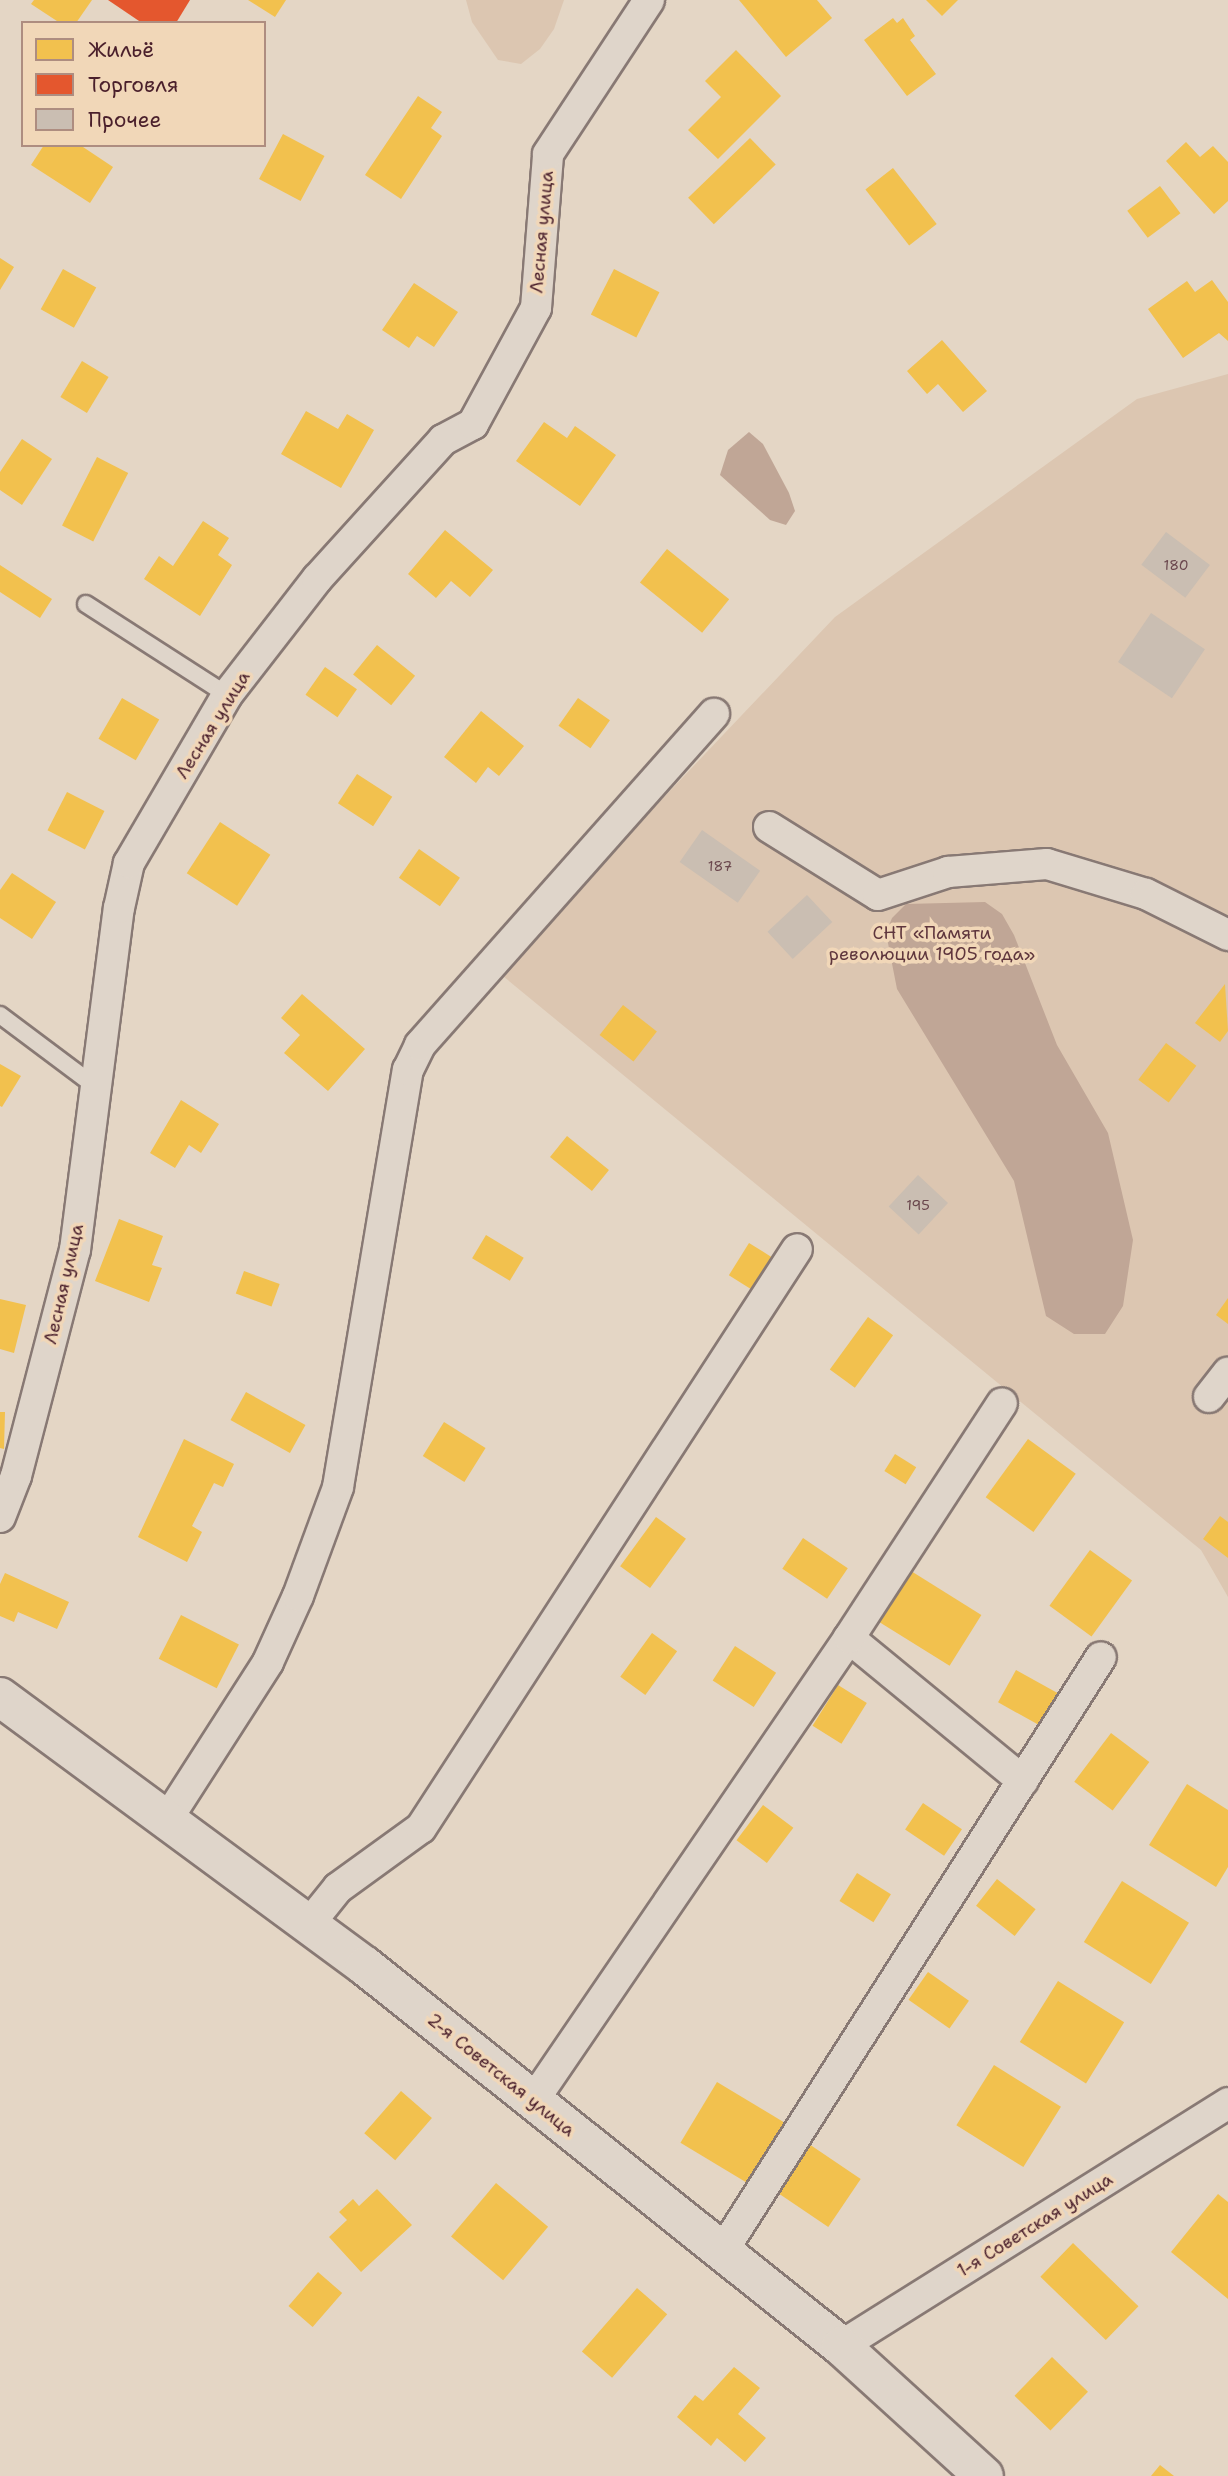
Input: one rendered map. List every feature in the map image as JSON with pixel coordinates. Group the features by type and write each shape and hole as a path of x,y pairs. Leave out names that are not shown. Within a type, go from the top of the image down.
{"street":[{"name":"Лесная улица","path":"0,1517 16,1476 75,1250 99,1089 119,908 129,863 227,695 335,559 443,440 473,424 536,308 548,154 649,0"},
{"path":"168,1818 268,1662 298,1596 338,1488 408,1070 420,1045 714,714"},
{"path":"769,827 878,895 948,872 1047,864 1146,894 1228,935"},
{"path":"309,1924 338,1888 421,1828 797,1249"},
{"path":"1209,1397 1228,1373"},
{"path":"533,2101 849,1638 1002,1403"},
{"path":"849,1638 1023,1781"},
{"path":"722,2252 1101,1657"},
{"name":"2-я Советская улица","path":"0,1696 309,1924 533,2101 841,2346 984,2476"},
{"name":"1-я Советская улица","path":"841,2346 1228,2104"}],"lane":[{"path":"86,604 227,695"},
{"path":"0,1015 99,1089"}],"green space":[{"path":"466,0 564,0 554,29 540,49 521,64 498,60 472,22"},
{"name":"СНТ «Памяти революции 1905 года»","path":"1228,374 1228,1597 1201,1550 498,972 835,617 1137,399"}],"shaded area":[{"path":"749,432 763,444 789,493 795,511 786,525 770,520 720,475 728,450"},
{"path":"985,902 1002,914 1014,935 1057,1045 1108,1133 1133,1240 1123,1306 1105,1334 1074,1334 1046,1316 1014,1181 897,989 886,933 892,918 906,904"}],"building: Жильё":[{"path":"34,0 92,0 77,21 57,21 31,4"},
{"path":"248,0 286,0 275,17"},
{"path":"739,0 817,0 832,18 786,57"},
{"path":"926,0 958,0 942,16"},
{"path":"893,18 897,23 903,18 915,36 910,40 936,74 907,96 864,40"},
{"path":"736,50 781,96 718,159 688,130 721,97 705,81"},
{"path":"418,96 442,112 431,128 442,136 401,199 365,175"},
{"path":"283,134 324,156 301,201 259,179"},
{"path":"750,138 776,165 714,224 688,198"},
{"path":"1186,142 1200,157 1213,146 1228,162 1228,201 1214,214 1166,161"},
{"path":"43,147 83,147 113,167 90,203 31,165"},
{"path":"893,168 937,224 909,245 865,190"},
{"path":"1160,186 1180,213 1148,238 1127,211"},
{"path":"0,258 14,267 0,290"},
{"path":"63,269 96,287 74,328 41,309"},
{"path":"614,269 659,292 636,338 591,314"},
{"path":"1212,280 1228,302 1228,341 1219,333 1183,358 1148,309 1187,281 1195,292"},
{"path":"414,283 458,312 434,347 417,336 409,348 382,330"},
{"path":"942,340 987,391 963,412 938,384 927,394 907,371"},
{"path":"82,361 109,377 87,413 60,397"},
{"path":"306,411 338,429 347,414 374,430 341,488 281,454"},
{"path":"544,422 567,438 575,426 616,455 580,506 516,461"},
{"path":"22,439 52,459 22,505 0,490 0,472"},
{"path":"97,457 128,473 93,541 62,526"},
{"path":"203,521 229,538 218,555 232,565 200,616 144,579 159,556 173,566"},
{"path":"445,530 493,570 470,597 451,581 436,598 408,574"},
{"path":"667,549 729,599 702,633 640,582"},
{"path":"0,565 52,599 40,618 0,592"},
{"path":"377,645 415,676 391,705 353,675"},
{"path":"325,667 357,689 337,717 305,695"},
{"path":"122,698 159,720 136,760 98,739"},
{"path":"578,698 610,720 590,748 558,726"},
{"path":"481,711 524,746 499,776 488,767 476,783 444,757"},
{"path":"357,774 392,797 373,826 338,803"},
{"path":"67,792 104,811 85,849 47,830"},
{"path":"220,822 270,855 237,906 187,873"},
{"path":"419,849 460,878 440,906 399,878"},
{"path":"12,873 56,902 32,939 0,918 0,890"},
{"path":"1225,984 1228,1031 1220,1042 1195,1023"},
{"path":"302,994 365,1049 328,1091 284,1053 300,1035 281,1018"},
{"path":"623,1005 657,1031 633,1061 600,1035"},
{"path":"1166,1043 1196,1066 1169,1103 1138,1080"},
{"path":"0,1064 21,1076 2,1107 0,1106"},
{"path":"181,1100 219,1124 201,1153 189,1145 175,1168 150,1153"},
{"path":"567,1136 609,1170 592,1191 550,1157"},
{"path":"119,1219 163,1236 152,1265 162,1268 149,1302 95,1281"},
{"path":"486,1235 524,1258 510,1281 472,1258"},
{"path":"749,1243 775,1259 755,1292 729,1275"},
{"path":"244,1271 280,1284 271,1307 236,1294"},
{"path":"1228,1298 1228,1324 1216,1315"},
{"path":"0,1299 26,1305 14,1353 0,1349"},
{"path":"868,1317 893,1335 855,1388 830,1370"},
{"path":"246,1392 305,1425 290,1453 230,1420"},
{"path":"0,1412 5,1412 4,1449 0,1448"},
{"path":"444,1422 486,1448 464,1482 423,1456"},
{"path":"184,1439 234,1464 223,1487 214,1483 192,1526 202,1532 187,1562 138,1537"},
{"path":"1028,1439 1076,1474 1033,1532 986,1497"},
{"path":"895,1454 916,1467 906,1484 884,1471"},
{"path":"1220,1516 1228,1522 1228,1558 1203,1539"},
{"path":"656,1517 686,1539 650,1588 620,1566"},
{"path":"803,1538 848,1568 827,1599 782,1569"},
{"path":"1090,1550 1132,1581 1092,1636 1049,1606"},
{"path":"911,1571 981,1615 950,1666 879,1622"},
{"path":"5,1573 69,1602 57,1629 18,1612 14,1622 0,1616 0,1584"},
{"path":"181,1615 239,1645 217,1688 159,1659"},
{"path":"652,1633 677,1651 645,1695 620,1677"},
{"path":"735,1646 776,1673 754,1707 713,1680"},
{"path":"1016,1670 1060,1694 1042,1727 998,1702"},
{"path":"838,1685 867,1703 841,1744 813,1726"},
{"path":"1111,1733 1149,1762 1113,1811 1074,1782"},
{"path":"1187,1784 1228,1810 1228,1867 1216,1887 1149,1845"},
{"path":"923,1803 962,1829 944,1856 905,1830"},
{"path":"763,1805 793,1828 767,1863 737,1840"},
{"path":"857,1873 891,1894 873,1922 840,1901"},
{"path":"997,1879 1036,1909 1015,1936 976,1906"},
{"path":"1122,1881 1189,1923 1151,1984 1084,1942"},
{"path":"928,1972 969,2001 949,2029 908,2000"},
{"path":"1058,1981 1124,2022 1086,2083 1020,2042"},
{"path":"994,2065 1061,2107 1023,2167 956,2125"},
{"path":"717,2082 785,2123 748,2184 680,2143"},
{"path":"401,2091 432,2118 395,2160 364,2133"},
{"path":"806,2142 861,2179 828,2227 774,2190"},
{"path":"496,2183 548,2227 503,2280 451,2237"},
{"path":"377,2189 412,2225 361,2272 329,2237 347,2220 339,2212 353,2199 359,2206"},
{"path":"1218,2194 1228,2202 1228,2299 1171,2252"},
{"path":"1073,2243 1138,2306 1106,2340 1040,2277"},
{"path":"318,2272 342,2293 313,2327 288,2306"},
{"path":"637,2288 667,2314 612,2378 582,2351"},
{"path":"1052,2357 1088,2392 1050,2431 1014,2396"},
{"path":"734,2367 760,2388 738,2414 766,2438 745,2462 717,2438 711,2446 677,2417 695,2395 703,2401"},
{"path":"1160,2465 1174,2476 1151,2476"}],"building: Торговля":[{"path":"108,0 190,0 177,21 139,21"}],"building: Прочее":[{"path":"1166,532 1210,565 1185,598 1141,565"},
{"path":"1151,613 1205,649 1172,698 1118,662"},
{"path":"702,830 760,871 738,903 680,862"},
{"path":"807,895 832,922 793,959 768,932"},
{"path":"918,1175 948,1203 919,1234 889,1206"}]}
